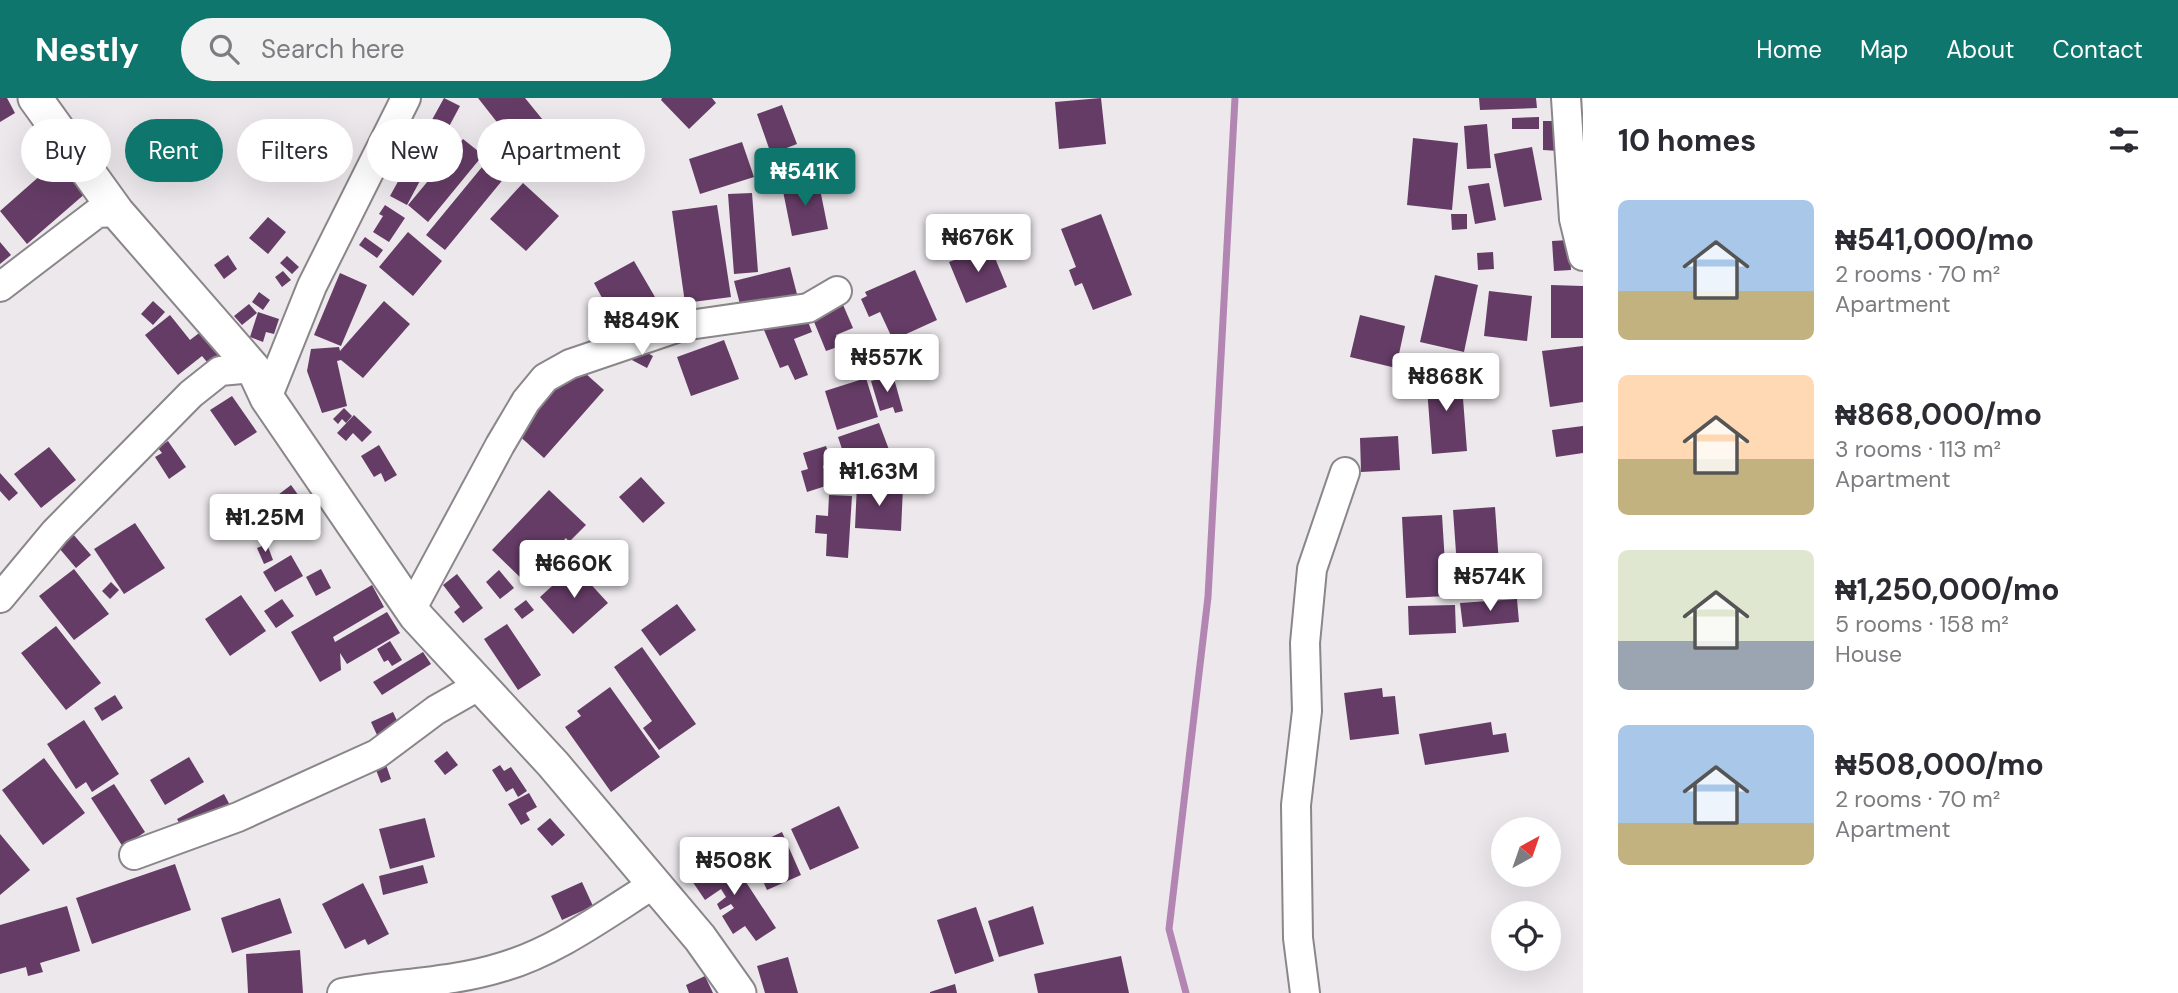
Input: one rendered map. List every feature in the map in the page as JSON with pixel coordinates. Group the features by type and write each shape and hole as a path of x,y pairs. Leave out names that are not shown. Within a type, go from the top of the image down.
{"street":[{"path":"34,98 117,212 253,368 267,398 411,610 552,764 700,938 739,993"},
{"path":"267,398 312,286 406,98"},
{"path":"1566,98 1574,219 1583,256"},
{"path":"0,287 97,213 117,212"},
{"path":"411,610 500,445 526,401 545,379 570,364 682,326 783,313 793,308 808,308 837,291"},
{"path":"0,598 55,531 191,394 220,371 253,368"},
{"path":"1305,993 1298,938 1296,805 1307,711 1305,643 1312,569 1345,472"},
{"path":"134,855 238,817 377,754 436,710 480,685"},
{"path":"342,993 461,977 504,967 552,947 654,884"}],"building":[{"path":"0,98 7,98 15,113 0,122"},
{"path":"444,98 460,106 453,119 432,119"},
{"path":"478,98 525,98 542,119 494,119"},
{"path":"662,98 712,98 716,103 689,129"},
{"path":"1101,98 1106,144 1059,149 1055,102"},
{"path":"1479,98 1536,98 1537,108 1480,110"},
{"path":"782,105 797,144 771,154 757,114"},
{"path":"1539,117 1539,129 1512,129 1512,118"},
{"path":"1543,121 1559,121 1559,151 1543,150"},
{"path":"1487,124 1491,168 1467,169 1464,126"},
{"path":"1413,138 1458,143 1452,210 1407,205"},
{"path":"463,139 477,150 477,162 463,179"},
{"path":"742,142 754,177 700,194 689,159"},
{"path":"1532,147 1542,200 1504,207 1494,154"},
{"path":"477,173 477,182 501,182 445,250 426,235"},
{"path":"818,179 828,229 792,236 782,186"},
{"path":"33,182 79,182 87,192 27,244 0,211"},
{"path":"398,182 419,182 407,205 390,196"},
{"path":"427,182 461,182 428,222 408,205"},
{"path":"523,183 559,216 526,251 490,219"},
{"path":"1489,183 1496,220 1475,224 1468,186"},
{"path":"752,193 758,272 734,274 728,194"},
{"path":"385,205 405,218 389,242 373,232 383,216 379,214"},
{"path":"717,205 731,297 685,303 672,211"},
{"path":"1101,214 1132,295 1093,310 1082,283 1075,286 1069,270 1076,267 1061,229"},
{"path":"1451,214 1467,214 1467,229 1452,230"},
{"path":"268,217 286,232 268,254 249,238"},
{"path":"408,232 442,261 413,296 379,267"},
{"path":"365,237 383,250 377,258 359,245"},
{"path":"1569,240 1571,270 1554,271 1552,241"},
{"path":"0,242 11,255 0,264"},
{"path":"990,246 1007,287 966,303 949,262"},
{"path":"1493,252 1494,269 1478,270 1477,253"},
{"path":"228,255 237,269 224,279 214,265"},
{"path":"287,256 299,267 292,274 280,263"},
{"path":"634,261 655,297 614,320 594,283"},
{"path":"790,267 798,298 742,312 734,281"},
{"path":"915,270 937,320 893,340 880,312 869,317 861,299 867,296 865,292"},
{"path":"283,271 291,280 282,287 275,277"},
{"path":"340,273 367,285 341,346 314,335"},
{"path":"1435,275 1478,285 1464,352 1420,342"},
{"path":"1551,285 1583,286 1583,338 1551,338"},
{"path":"1489,291 1532,296 1527,341 1484,336"},
{"path":"259,292 270,300 263,310 252,302"},
{"path":"841,300 853,328 836,335 840,346 826,351 810,312"},
{"path":"153,301 165,312 153,325 141,314"},
{"path":"384,301 410,324 363,378 341,360 337,361 347,406 322,413 307,371 311,349 339,347 340,351"},
{"path":"249,304 257,313 242,325 234,316"},
{"path":"258,312 279,319 274,334 266,332 263,342 250,337"},
{"path":"805,314 812,332 794,339 808,375 795,380 788,365 780,368 764,330"},
{"path":"170,315 190,340 203,330 225,359 212,368 202,356 178,375 145,335"},
{"path":"1360,315 1405,326 1396,368 1350,357"},
{"path":"724,340 739,379 691,396 677,357"},
{"path":"1583,346 1583,402 1550,407 1542,351"},
{"path":"636,347 653,356 647,368 630,359"},
{"path":"576,365 604,390 544,458 516,433"},
{"path":"1461,372 1467,451 1432,454 1426,375"},
{"path":"893,375 903,411 895,413 893,407 880,411 871,381"},
{"path":"866,378 878,417 837,430 825,391"},
{"path":"232,396 257,432 235,446 210,410"},
{"path":"344,408 352,416 346,423 342,419 338,424 333,419"},
{"path":"354,415 372,432 362,442 353,433 346,441 337,433"},
{"path":"879,423 891,455 849,470 838,437"},
{"path":"1583,426 1583,453 1556,457 1552,430"},
{"path":"1398,436 1400,470 1361,472 1360,438"},
{"path":"168,441 186,467 169,479 155,457 162,453 158,448"},
{"path":"379,445 397,475 385,482 381,473 374,477 361,456"},
{"path":"826,446 832,463 823,466 829,485 807,492 801,471 808,469 803,453"},
{"path":"49,447 76,480 41,508 14,474"},
{"path":"0,473 18,493 9,501 0,491"},
{"path":"641,477 665,503 643,523 619,497"},
{"path":"857,484 903,487 901,531 855,528"},
{"path":"291,485 304,503 286,515 274,498"},
{"path":"549,490 586,525 569,542 566,538 524,581 492,550"},
{"path":"829,495 852,496 848,558 826,556 827,534 815,533 816,515 828,516"},
{"path":"1495,507 1501,592 1459,595 1453,510"},
{"path":"259,510 270,530 256,537 245,517"},
{"path":"1442,515 1447,596 1406,598 1402,517"},
{"path":"135,523 165,568 124,594 94,549"},
{"path":"73,534 91,555 76,568 59,548"},
{"path":"267,544 273,560 264,564 257,548"},
{"path":"291,555 303,576 275,592 263,572"},
{"path":"574,566 608,603 573,634 540,597"},
{"path":"74,569 109,614 74,640 39,596"},
{"path":"321,569 331,588 316,596 306,577"},
{"path":"499,570 514,588 500,599 486,582"},
{"path":"457,574 483,608 463,623 454,612 460,607 443,585"},
{"path":"111,582 119,590 110,599 102,591"},
{"path":"372,585 384,607 333,637 335,642 387,612 400,633 347,664 340,653 341,670 320,682 291,632"},
{"path":"241,595 266,631 230,656 205,619"},
{"path":"282,599 294,616 276,628 264,611"},
{"path":"1517,599 1519,622 1463,627 1460,603"},
{"path":"526,600 534,610 522,619 514,609"},
{"path":"677,604 696,630 660,656 641,630"},
{"path":"1455,605 1456,633 1409,635 1408,606"},
{"path":"507,624 541,675 518,690 484,639"},
{"path":"56,626 101,683 66,710 21,653"},
{"path":"390,641 402,660 392,666 388,660 384,662 377,649"},
{"path":"642,647 696,724 659,750 643,728 652,721 614,667"},
{"path":"423,652 431,664 382,695 373,682"},
{"path":"610,687 660,757 611,792 565,727 581,716 577,711"},
{"path":"1382,688 1383,697 1395,696 1399,734 1350,740 1344,693"},
{"path":"115,695 123,708 102,721 94,708"},
{"path":"393,712 399,725 377,735 371,722"},
{"path":"84,720 119,774 92,792 86,782 76,789 47,744"},
{"path":"1491,722 1493,735 1506,733 1509,752 1425,765 1419,734"},
{"path":"447,751 458,765 445,775 434,761"},
{"path":"189,757 204,782 165,805 150,780"},
{"path":"44,758 85,813 43,845 2,790"},
{"path":"384,759 391,779 381,783 373,762"},
{"path":"500,765 504,771 511,767 527,791 518,797 513,788 506,792 492,770"},
{"path":"114,784 145,832 123,847 91,798"},
{"path":"529,793 537,807 526,813 530,820 521,825 508,804"},
{"path":"224,794 232,809 185,834 177,819"},
{"path":"839,806 859,848 810,870 791,829"},
{"path":"425,818 435,857 390,869 379,829"},
{"path":"550,818 565,835 552,846 537,829"},
{"path":"782,832 801,875 767,890 748,848"},
{"path":"0,834 30,870 0,895"},
{"path":"727,853 776,928 756,941 745,926 733,934 722,916 734,908 731,904 720,910 717,904 726,897 721,889 705,900 690,878"},
{"path":"175,864 191,910 92,944 76,898"},
{"path":"423,865 428,883 383,895 379,876"},
{"path":"582,882 593,906 562,920 551,896"},
{"path":"363,883 389,934 368,945 365,939 345,949 322,904"},
{"path":"280,898 292,933 232,953 221,918"},
{"path":"67,906 80,951 40,963 43,972 28,976 26,967 0,974 0,925"},
{"path":"1033,906 1044,944 999,957 988,921"},
{"path":"976,907 994,961 955,974 937,920"},
{"path":"300,950 303,993 248,993 246,954"},
{"path":"1121,956 1129,993 1038,993 1034,974"},
{"path":"788,957 798,993 765,993 757,966"},
{"path":"705,976 713,993 689,993 686,985"},
{"path":"955,984 957,993 930,993 930,992"}],"waterway":[{"path":"1186,993 1169,929 1208,597 1235,98"}]}
